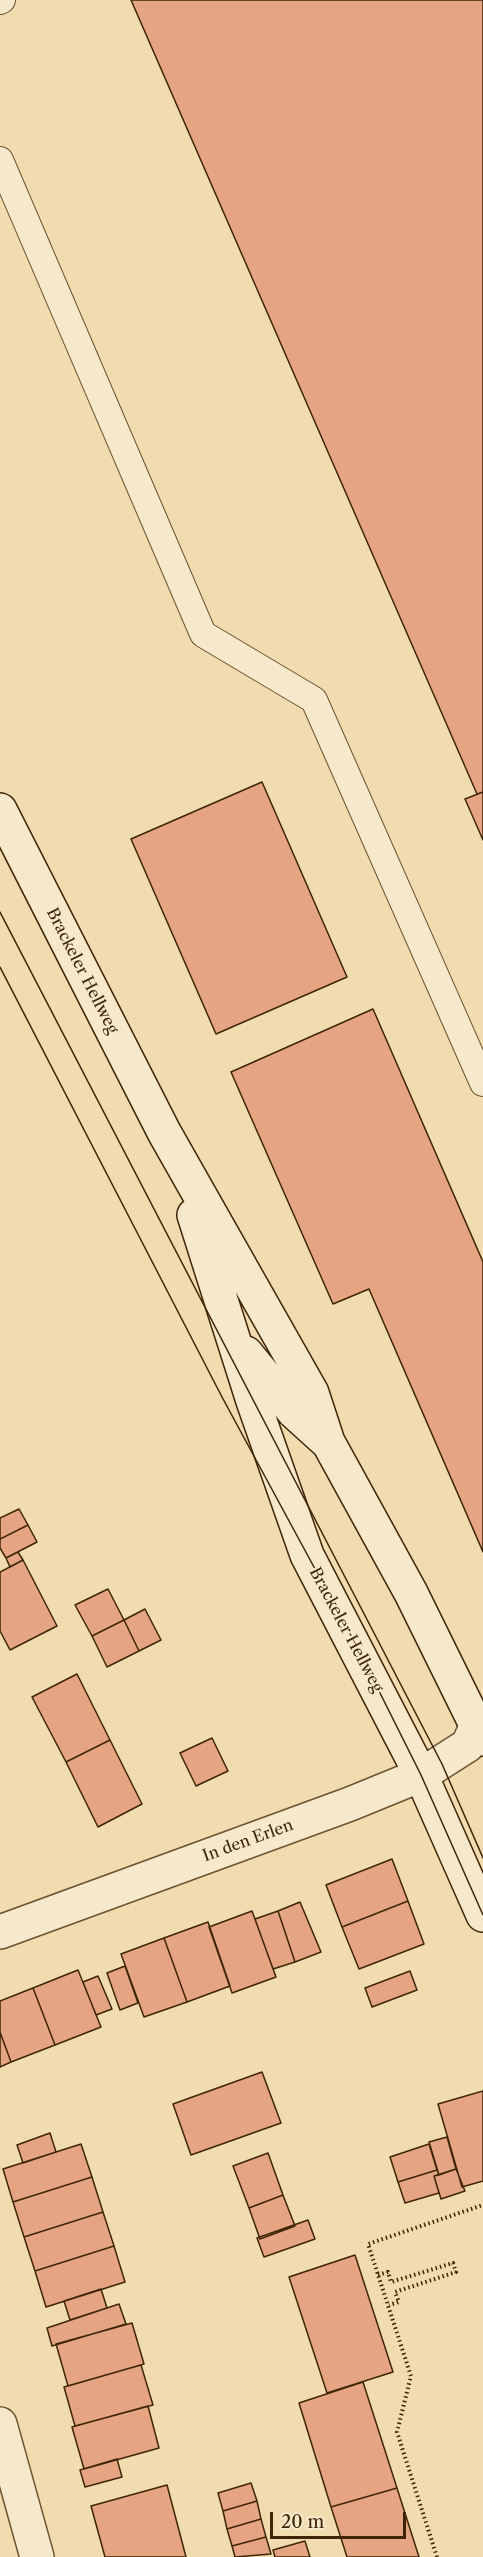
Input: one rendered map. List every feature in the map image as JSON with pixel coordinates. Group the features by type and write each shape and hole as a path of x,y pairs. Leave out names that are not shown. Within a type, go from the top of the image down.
{"main road":[{"name":"Brackeler Hellweg","path":"0,810 164,1132 312,1393 328,1443 411,1593 481,1728"},
{"name":"Brackeler Hellweg","path":"164,1132 205,1246 307,1555 421,1774 483,1915"},
{"name":"Brackeler Hellweg","path":"233,1335 266,1381 294,1412 328,1443"},
{"name":"In den Erlen","path":"0,1932 350,1803 421,1774 468,1745 481,1728"},
{"path":"0,2424 37,2557"}],"lane":[{"path":"0,160 202,634 314,700 483,1083"}],"path":[{"path":"437,2557 397,2432 411,2376 368,2244 483,2205"},
{"path":"378,2275 388,2272 391,2282 453,2263 456,2272 395,2292 399,2302 389,2305"}],"building":[{"path":"131,0 483,0 483,792 477,794"},
{"path":"262,782 347,977 216,1034 131,839"},
{"path":"483,792 483,840 465,799"},
{"path":"373,1009 483,1262 483,1552 369,1289 333,1304 231,1072"},
{"path":"19,1509 28,1525 0,1539 0,1518"},
{"path":"28,1525 37,1542 6,1558 0,1548 0,1539"},
{"path":"18,1552 23,1560 10,1567 6,1558"},
{"path":"23,1560 57,1626 10,1650 0,1631 0,1572"},
{"path":"108,1589 124,1620 92,1636 75,1605"},
{"path":"145,1609 161,1640 139,1651 124,1620"},
{"path":"124,1620 139,1651 107,1667 92,1636"},
{"path":"77,1674 110,1740 66,1762 32,1697"},
{"path":"212,1738 228,1771 196,1786 180,1753"},
{"path":"110,1740 142,1804 98,1827 66,1762"},
{"path":"392,1859 408,1901 342,1927 326,1885"},
{"path":"408,1901 424,1944 359,1969 342,1927"},
{"path":"300,1902 321,1952 295,1962 278,1911"},
{"path":"252,1911 276,1977 232,1993 209,1927"},
{"path":"278,1911 295,1962 273,1969 255,1919"},
{"path":"208,1922 230,1986 187,2002 164,1938"},
{"path":"164,1938 187,2002 144,2017 121,1954"},
{"path":"125,1966 138,2003 120,2010 107,1973"},
{"path":"78,1970 101,2027 55,2045 33,1988"},
{"path":"410,1971 417,1990 372,2007 365,1988"},
{"path":"98,1976 112,2009 96,2015 83,1982"},
{"path":"33,1988 55,2045 11,2062 0,2032 0,2001"},
{"path":"0,2032 11,2062 0,2067"},
{"path":"262,2072 281,2123 191,2155 173,2104"},
{"path":"483,2091 483,2181 462,2187 438,2104"},
{"path":"50,2133 56,2152 23,2163 17,2145"},
{"path":"447,2137 456,2169 439,2175 429,2142"},
{"path":"81,2144 92,2177 13,2202 3,2169"},
{"path":"429,2144 437,2170 398,2182 390,2157"},
{"path":"268,2153 283,2195 249,2208 233,2166"},
{"path":"456,2169 465,2191 441,2199 434,2176"},
{"path":"437,2170 439,2175 434,2176 439,2193 405,2203 398,2182"},
{"path":"92,2177 103,2212 24,2237 13,2202"},
{"path":"283,2195 295,2226 260,2239 249,2208"},
{"path":"103,2212 114,2246 35,2271 24,2237"},
{"path":"308,2220 315,2239 264,2257 257,2238"},
{"path":"114,2246 125,2282 46,2307 35,2271"},
{"path":"355,2255 393,2372 327,2393 289,2277"},
{"path":"101,2289 107,2308 70,2320 64,2301"},
{"path":"119,2304 126,2324 52,2346 47,2328"},
{"path":"132,2323 144,2364 68,2386 56,2344"},
{"path":"141,2365 153,2405 75,2426 64,2387"},
{"path":"363,2382 397,2488 331,2507 299,2403"},
{"path":"148,2406 159,2448 84,2469 72,2427"},
{"path":"117,2459 122,2477 85,2487 80,2470"},
{"path":"251,2483 257,2501 223,2511 218,2493"},
{"path":"167,2485 186,2557 105,2557 91,2506"},
{"path":"397,2488 419,2557 347,2557 331,2507"},
{"path":"257,2501 261,2519 227,2529 223,2511"},
{"path":"261,2519 266,2537 232,2546 227,2529"},
{"path":"266,2537 271,2554 235,2557 232,2546"},
{"path":"305,2541 310,2557 275,2557 273,2550"}],"tram line":[{"path":"0,912 442,1764 483,1858"},
{"path":"0,967 222,1397 354,1641 421,1775 483,1915"}]}
